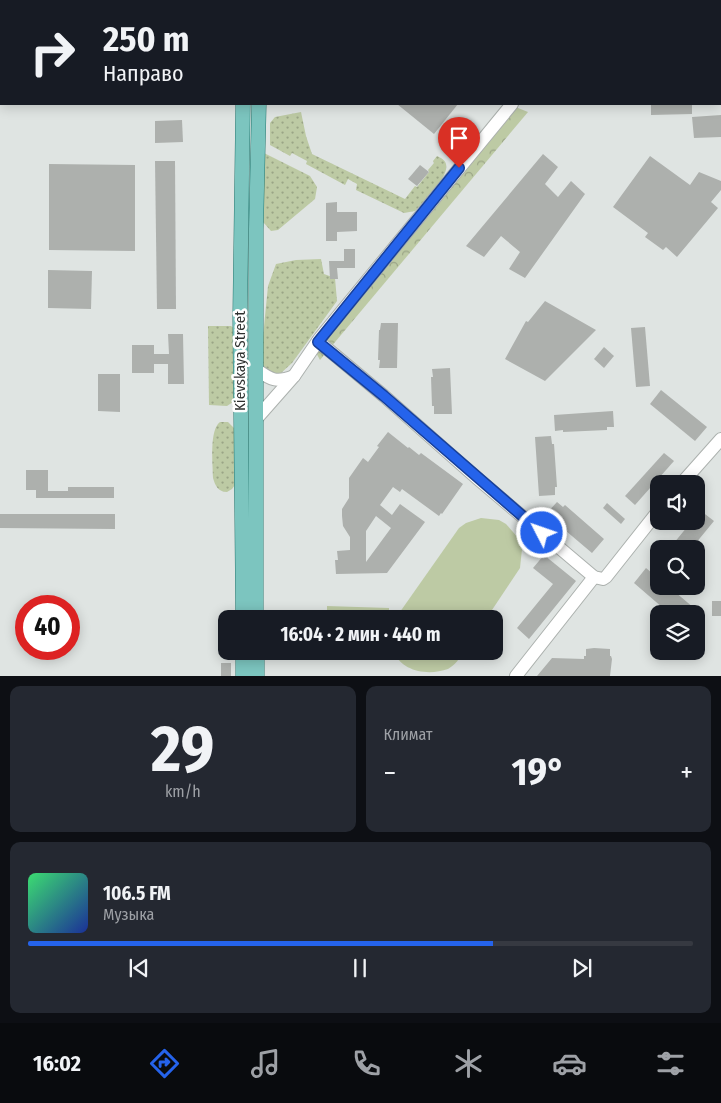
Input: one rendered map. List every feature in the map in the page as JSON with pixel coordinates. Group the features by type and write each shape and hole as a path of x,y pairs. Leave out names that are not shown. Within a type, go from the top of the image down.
{"main road":[{"name":"Kievskaya Street","path":"243,107 240,316 243,610"},
{"name":"Kievskaya Street","path":"256,610 256,229 259,107"},
{"path":"243,660 244,676"},
{"path":"257,660 257,676"}],"street":[{"path":"257,418 294,376 318,342 511,105"},
{"path":"243,107 259,107"},
{"path":"318,342 384,396 478,479 594,577 603,579 606,577 650,521"},
{"path":"256,369 275,380 283,380 294,376"},
{"path":"689,475 721,439"},
{"path":"516,676 594,577"}],"green space":[{"path":"513,106 528,112 320,360 314,349"},
{"path":"301,112 312,154 405,199 429,172 428,170 437,156 443,159 445,163 444,175 435,189 415,211 404,213 356,190 357,184 348,179 345,185 306,164 307,161 292,153 290,156 270,145 270,123 275,117"},
{"path":"264,153 310,176 317,187 315,199 278,230 271,231 263,222"},
{"path":"321,259 324,274 335,278 337,301 292,363 280,374 270,374 260,367 268,286 276,264 296,260"},
{"path":"208,326 231,326 235,329 236,393 233,402 227,406 209,405"},
{"path":"220,422 228,422 235,429 235,485 227,492 216,486 213,478 214,432"},
{"path":"481,518 499,520 506,524 520,540 522,549 520,568 492,610 401,610 459,528 466,523"},
{"path":"327,606 389,608 389,610 327,610"},
{"path":"399,660 458,660 448,669 432,672 416,670"}],"building":[{"path":"398,105 457,105 434,134"},
{"path":"651,105 692,105 692,114 651,115"},
{"path":"721,115 721,137 694,138 692,117"},
{"path":"182,120 183,142 155,143 155,121"},
{"path":"543,154 558,167 545,184 558,197 571,181 585,194 525,278 509,269 520,252 501,236 484,257 466,246"},
{"path":"650,156 690,185 699,172 721,181 721,190 711,202 718,208 677,257 666,247 663,250 645,237 648,233 613,207"},
{"path":"155,161 175,161 176,309 157,309"},
{"path":"49,164 135,165 135,251 49,250"},
{"path":"420,165 429,172 417,186 408,179"},
{"path":"337,202 337,212 357,212 357,231 337,232 337,241 326,241 326,203"},
{"path":"344,249 355,249 355,268 337,268 338,279 330,279 329,261 344,261"},
{"path":"48,270 92,271 91,309 48,308"},
{"path":"545,301 596,330 545,381 505,359 526,321 528,322"},
{"path":"381,323 398,323 397,368 379,368 379,330"},
{"path":"645,327 650,386 636,387 631,328"},
{"path":"168,334 183,334 184,384 168,384 168,364 154,364 154,373 132,373 132,345 154,345 154,354 169,354"},
{"path":"604,347 614,356 604,368 594,359"},
{"path":"450,368 452,414 434,414 434,406 432,406 432,369"},
{"path":"98,374 120,374 120,412 98,411"},
{"path":"661,390 707,427 695,441 650,404"},
{"path":"613,411 614,427 607,427 607,430 555,431 554,415"},
{"path":"388,432 408,448 419,455 421,453 463,484 439,516 402,489 400,492 393,487 380,505 392,515 400,504 425,522 387,573 336,574 335,560 338,560 337,551 350,550 350,537 343,526 342,516 342,509 349,498 349,478 363,458 368,462 379,447 377,446","holes":["376,516 391,528 366,562 366,531"]},
{"path":"551,436 552,444 554,444 557,487 555,487 555,495 539,496 535,437"},
{"path":"664,453 674,461 662,475 650,475 650,488 635,505 625,496"},
{"path":"26,470 48,470 48,491 68,491 68,487 114,487 114,498 36,498 36,490 26,490"},
{"path":"557,502 563,507 565,505 604,539 592,553 546,514"},
{"path":"607,503 625,519 621,524 603,508"},
{"path":"0,514 115,514 115,529 0,528"},
{"path":"705,514 714,521 698,540 676,540 685,530 705,530"},
{"path":"544,555 576,581 529,639 517,628 553,584 533,568"},
{"path":"646,568 650,571 650,595 679,595 690,605 660,605 634,583"},
{"path":"712,601 721,601 721,616 712,616"},
{"path":"586,649 610,649 612,659 610,676 537,676 552,658 584,659"},
{"path":"221,663 231,663 231,676 221,676"}],"route":[{"path":"459,168 318,342 384,396 542,533"}]}
